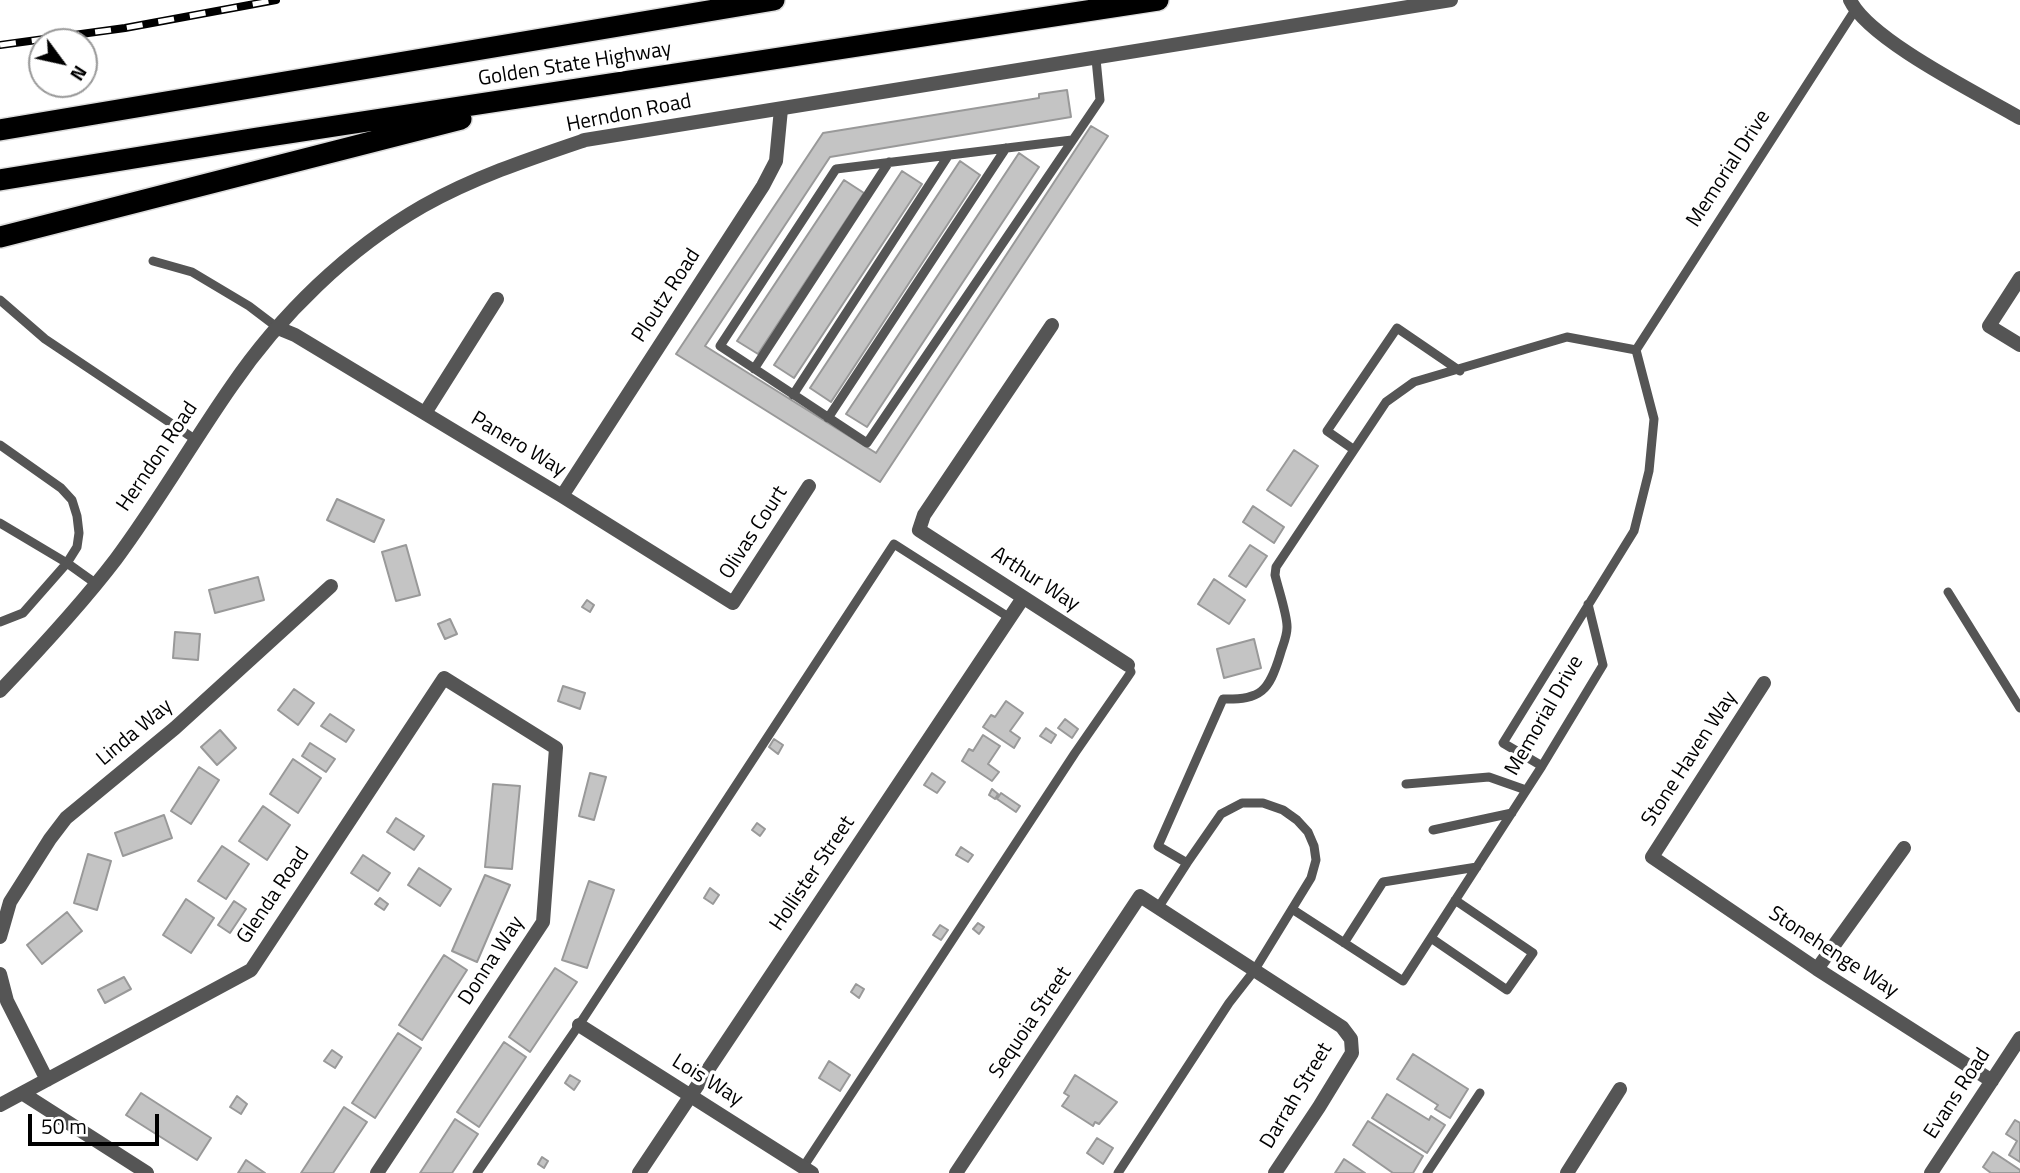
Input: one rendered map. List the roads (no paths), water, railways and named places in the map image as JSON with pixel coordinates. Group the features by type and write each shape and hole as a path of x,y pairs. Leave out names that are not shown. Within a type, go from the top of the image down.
{"highway":[{"name":"Golden State Highway","path":"0,131 774,0"},
{"name":"Golden State Highway","path":"0,180 1158,0"},
{"path":"0,237 575,90"}],"street":[{"name":"Herndon Road","path":"0,691 116,559 231,386 278,328 322,282 361,249 421,207 475,179 585,140 1451,0"},
{"path":"1853,5 1863,19 1893,42 2020,118"},
{"name":"Ploutz Road","path":"562,496 763,186 776,161 781,109"},
{"path":"2020,278 1989,326 2020,345"},
{"path":"425,413 497,299"},
{"name":"Arthur Way","path":"1052,325 924,515 919,530 1128,665"},
{"name":"Panero Way","path":"278,328 295,335 425,413 733,603"},
{"name":"Olivas Court","path":"733,603 809,486"},
{"name":"Linda Way","path":"0,937 3,922 15,894 66,818 166,735 331,586"},
{"name":"Hollister Street","path":"639,1173 1023,598"},
{"name":"Glenda Road","path":"0,1105 251,970 444,678"},
{"name":"Donna Way","path":"377,1173 543,922 556,748 444,678"},
{"name":"Stone Haven Way","path":"1652,857 1764,683"},
{"path":"1817,969 1904,848"},
{"name":"Stonehenge Way","path":"1652,857 1817,969 1992,1081"},
{"name":"Sequoia Street","path":"956,1173 1139,897 1158,908"},
{"path":"1158,908 1254,971"},
{"name":"Darrah Street","path":"1254,971 1342,1027 1351,1039 1352,1053 1275,1173"},
{"path":"0,974 7,1000 47,1080"},
{"name":"Lois Way","path":"579,1025 805,1171"},
{"name":"Evans Road","path":"1931,1173 2020,1038"},
{"path":"1567,1173 1620,1089"},
{"path":"22,1093 147,1173"}],"lane":[{"name":"Memorial Drive","path":"1636,350 1853,5"},
{"path":"1072,140 836,169 720,346 867,443 1100,100 1096,59"},
{"path":"828,418 1006,148"},
{"path":"793,395 947,156"},
{"path":"754,369 889,162"},
{"path":"153,261 192,272 278,328"},
{"path":"0,300 45,339 196,440"},
{"path":"1353,449 1327,431 1396,328 1460,371"},
{"path":"1187,863 1158,846 1223,699 1246,700 1268,684 1287,628 1275,575 1276,567 1386,402 1414,383 1567,337 1636,350 1654,419 1649,471 1634,531 1503,743 1542,766"},
{"path":"0,445 61,488 72,500 79,533 77,547 67,563 23,612 0,622"},
{"path":"0,523 95,583"},
{"path":"477,1173 579,1025 894,544 1010,618"},
{"path":"1948,592 2020,708"},
{"name":"Memorial Drive","path":"1292,909 1403,981 1542,766 1603,665 1588,604"},
{"path":"805,1171 1075,753 1131,672 1128,665"},
{"path":"1406,783 1489,777 1526,790"},
{"path":"1118,1173 1254,971 1311,878 1316,860 1308,832 1283,810 1262,803 1242,803 1221,814 1158,908"},
{"path":"1433,831 1512,813"},
{"path":"1344,943 1383,882 1477,867"},
{"path":"1431,938 1507,990 1533,953 1455,900"},
{"path":"1427,1173 1480,1093"}],"railway":[{"path":"0,45 125,28 276,0"}]}
